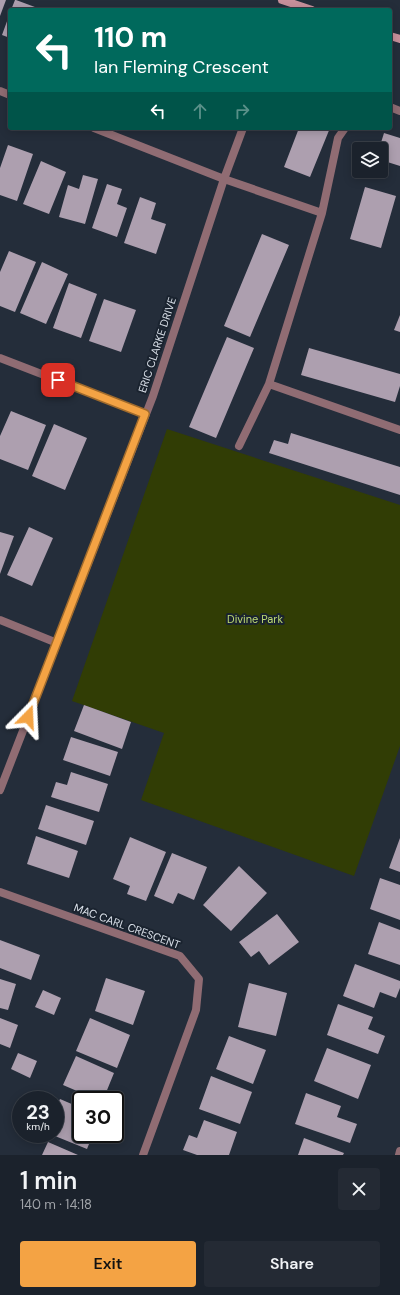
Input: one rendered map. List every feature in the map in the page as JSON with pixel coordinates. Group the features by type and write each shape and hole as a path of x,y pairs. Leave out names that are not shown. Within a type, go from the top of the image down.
{"street":[{"path":"282,0 290,7"},
{"path":"99,130 224,179 322,213"},
{"name":"ERIC CLARKE DRIVE","path":"0,790 152,396 224,179 242,130"},
{"path":"239,446 269,384 322,213 338,138 344,130"},
{"path":"0,358 145,414"},
{"path":"269,384 400,430"},
{"path":"0,620 57,643"},
{"name":"MAC CARL CRESCENT","path":"0,892 180,956 199,979 196,1010 143,1155"},
{"path":"399,1155 400,1151"}],"green space":[{"name":"Divine Park","path":"167,429 400,505 400,746 354,876 141,800 164,733 72,701"}],"building":[{"path":"0,0 6,0 0,16"},
{"path":"16,0 38,8 12,8"},
{"path":"8,18 8,37 2,35"},
{"path":"298,130 329,130 310,177 284,167"},
{"path":"384,133 400,138 400,166 388,162 388,142 381,142"},
{"path":"8,145 33,154 17,201 0,195 0,168"},
{"path":"41,161 66,172 49,214 23,204"},
{"path":"83,175 98,179 85,224 59,217 68,185 79,189"},
{"path":"107,184 122,189 117,204 127,208 117,237 92,228"},
{"path":"365,187 396,196 381,248 350,239"},
{"path":"140,197 156,203 151,219 166,224 156,254 124,243"},
{"path":"262,234 289,245 250,337 224,326"},
{"path":"9,251 36,262 15,312 0,306 0,272"},
{"path":"42,262 68,274 46,324 20,313"},
{"path":"69,283 97,294 81,338 53,328"},
{"path":"104,299 136,310 121,352 89,341"},
{"path":"400,315 400,332 394,330"},
{"path":"227,337 254,348 216,438 189,427"},
{"path":"309,348 400,374 400,386 395,402 301,375"},
{"path":"11,411 46,425 28,470 0,459 0,436"},
{"path":"54,424 87,438 65,490 32,476"},
{"path":"291,433 400,467 400,495 269,453 274,440 288,444"},
{"path":"29,527 53,538 32,586 7,575"},
{"path":"0,532 14,536 0,574"},
{"path":"84,705 131,722 122,749 74,731"},
{"path":"71,737 118,752 110,776 63,760"},
{"path":"71,772 108,784 99,812 51,797 56,782 67,785"},
{"path":"46,805 94,821 86,845 38,829"},
{"path":"36,836 78,851 69,878 27,864"},
{"path":"130,837 166,852 146,901 127,894 130,886 113,879"},
{"path":"400,838 400,872 389,868"},
{"path":"172,853 207,867 194,900 178,893 173,904 154,896"},
{"path":"239,866 267,893 231,931 203,905"},
{"path":"380,878 400,885 400,920 370,909"},
{"path":"277,914 299,942 269,965 259,951 251,957 239,942"},
{"path":"379,922 400,930 400,965 368,954"},
{"path":"0,940 40,955 31,980 0,968"},
{"path":"355,964 400,981 400,988 396,998 380,992 374,1008 343,996"},
{"path":"106,978 145,991 133,1025 95,1011"},
{"path":"0,979 16,984 8,1010 0,1008"},
{"path":"249,983 287,993 276,1036 238,1027"},
{"path":"43,990 61,998 54,1015 35,1007"},
{"path":"338,1004 373,1017 368,1029 385,1036 378,1054 327,1035"},
{"path":"0,1018 18,1025 10,1048 0,1044"},
{"path":"90,1018 130,1035 117,1068 76,1051"},
{"path":"229,1036 266,1050 253,1084 216,1069"},
{"path":"327,1048 371,1065 358,1099 314,1081"},
{"path":"18,1053 37,1061 30,1078 11,1069"},
{"path":"76,1056 114,1073 107,1091 77,1091 63,1085"},
{"path":"211,1076 252,1092 240,1124 199,1109"},
{"path":"306,1093 341,1106 337,1117 357,1124 350,1143 295,1124"},
{"path":"64,1101 72,1104 72,1143 64,1140"},
{"path":"204,1120 237,1132 229,1155 197,1155 183,1150 189,1135 197,1138"},
{"path":"304,1138 344,1153 343,1155 298,1155"},
{"path":"48,1143 50,1143 78,1155 42,1155"},
{"path":"72,1143 89,1143 87,1149"}],"route":[{"path":"28,717 145,414 58,380"}]}
